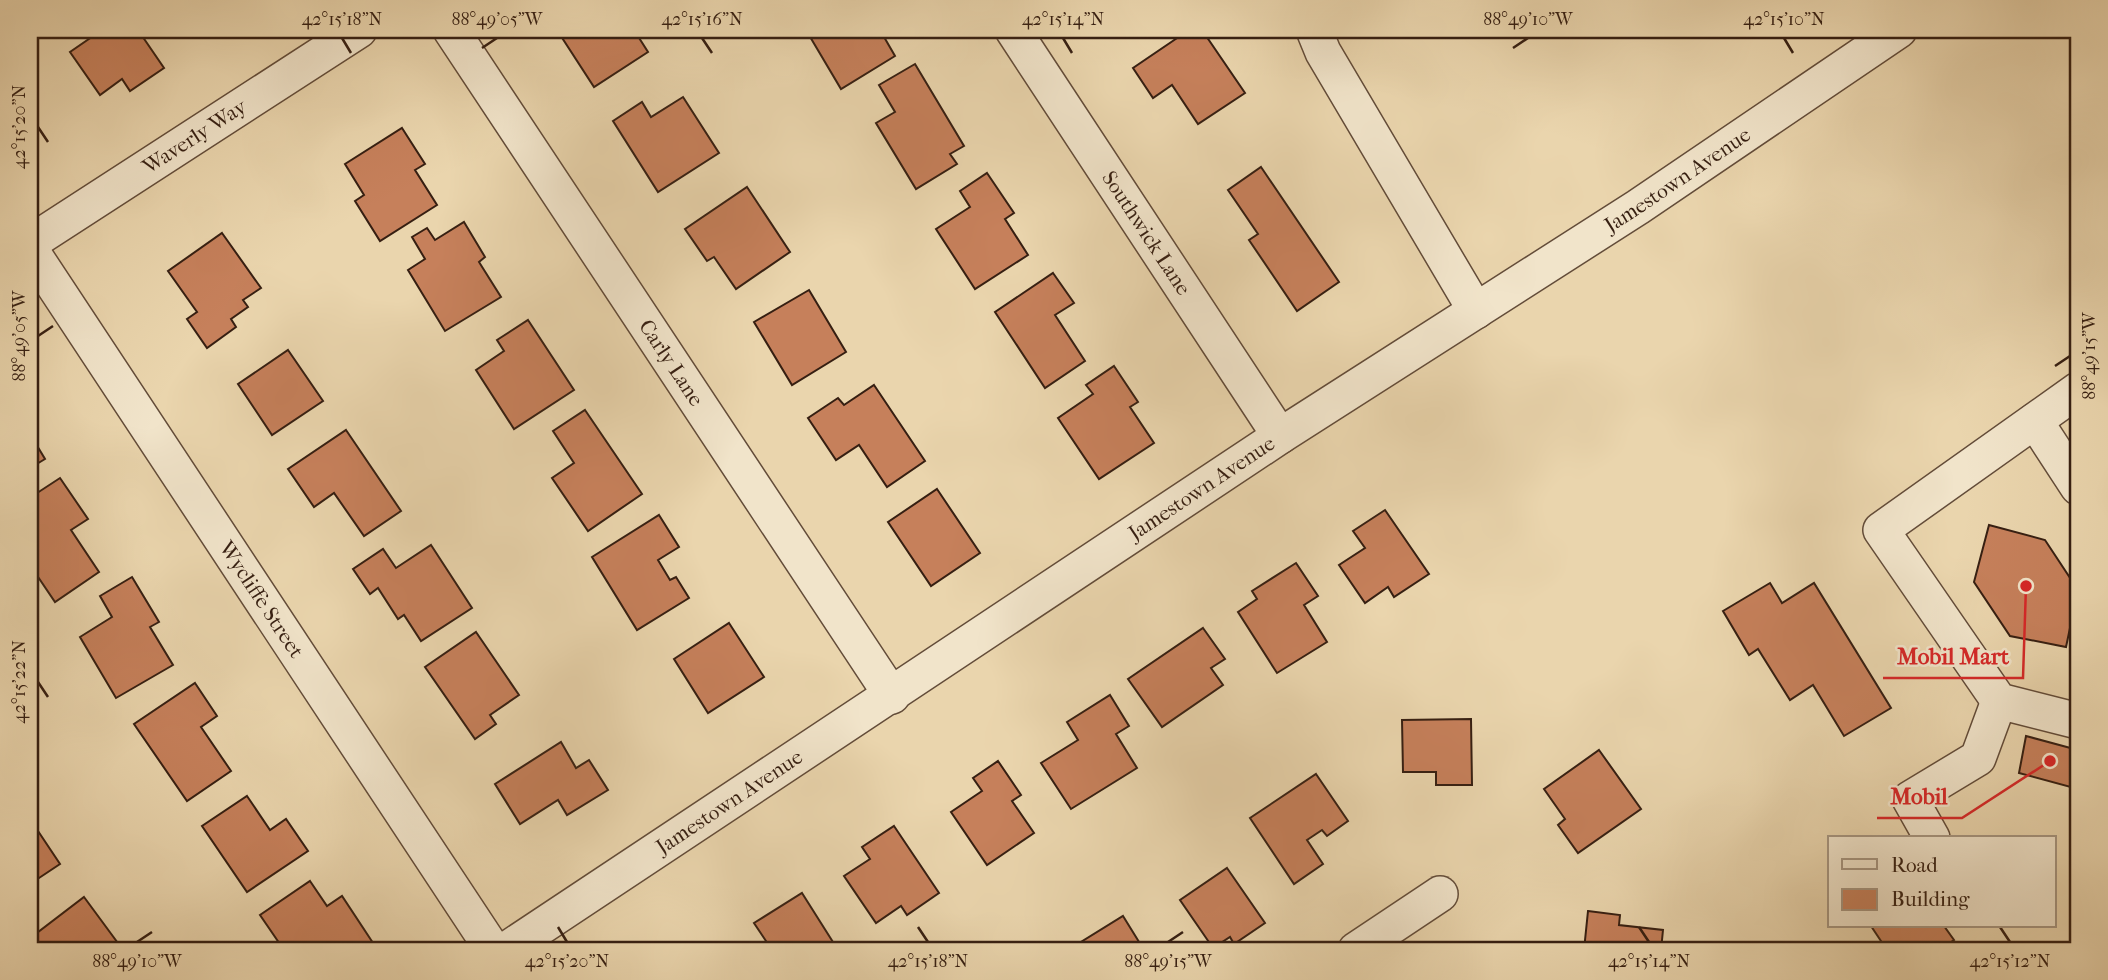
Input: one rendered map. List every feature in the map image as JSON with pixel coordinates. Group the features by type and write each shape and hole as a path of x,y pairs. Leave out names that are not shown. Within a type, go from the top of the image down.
{"street":[{"name":"Waverly Way","path":"30,243 359,30"},
{"name":"Carly Lane","path":"451,30 892,696"},
{"name":"Southwick Lane","path":"1013,30 1280,436"},
{"path":"1314,30 1323,52 1476,311"},
{"name":"Jamestown Avenue","path":"506,950 1280,436 1638,207 1899,30"},
{"name":"Wycliffe Street","path":"30,249 493,950"},
{"path":"2078,390 1881,530 1999,701 2078,721"},
{"path":"2035,421 2078,487"},
{"path":"1931,836 1910,799 1978,758 1999,701"},
{"path":"1356,950 1440,894"}],"building":[{"path":"102,30 138,30 164,68 130,91 122,79 100,95 70,52"},
{"path":"557,30 634,30 648,52 594,87"},
{"path":"806,30 880,30 895,56 841,89"},
{"path":"1189,30 1202,30 1245,93 1198,124 1172,85 1153,98 1133,68"},
{"path":"915,64 964,146 950,154 957,164 916,189 876,123 895,112 879,85"},
{"path":"683,97 719,153 658,192 613,121 642,102 651,117"},
{"path":"402,128 425,164 415,170 437,205 380,241 355,201 364,195 345,164"},
{"path":"1261,167 1339,282 1297,311 1249,240 1258,234 1228,190"},
{"path":"987,173 1014,213 1005,219 1028,255 975,289 936,229 970,207 960,191"},
{"path":"747,187 790,252 736,289 714,257 707,261 685,229"},
{"path":"464,222 485,257 479,262 501,297 445,331 408,270 425,259 412,237 427,228 435,240"},
{"path":"222,233 261,288 243,300 248,307 231,319 236,327 207,348 187,319 197,312 168,271"},
{"path":"1053,273 1074,303 1055,315 1085,361 1045,388 995,312"},
{"path":"809,290 846,352 792,385 754,322"},
{"path":"528,320 574,390 514,429 476,370 504,351 497,340"},
{"path":"288,350 323,401 272,435 238,384"},
{"path":"1114,366 1138,402 1130,407 1154,443 1099,479 1058,418 1093,394 1086,385"},
{"path":"874,385 925,461 887,487 859,445 836,460 808,418 838,398 844,405"},
{"path":"585,410 642,494 588,531 552,478 574,463 553,431"},
{"path":"346,430 401,511 364,536 334,493 314,507 288,469"},
{"path":"30,434 45,459 30,468"},
{"path":"60,478 88,519 71,530 99,572 55,602 30,565 30,508 35,504 31,497"},
{"path":"937,489 980,553 931,586 888,522"},
{"path":"1385,510 1429,574 1394,597 1388,587 1365,603 1339,565 1365,548 1353,531"},
{"path":"659,515 679,547 658,560 670,580 676,577 689,598 637,630 592,557"},
{"path":"1989,525 2045,540 2078,590 2066,647 2010,636 1974,582"},
{"path":"431,545 472,608 421,641 404,615 398,619 378,588 370,594 353,569 383,549 396,568"},
{"path":"1296,563 1318,596 1304,605 1327,642 1277,673 1238,612 1257,599 1252,591"},
{"path":"132,577 159,622 150,627 173,665 116,698 80,637 112,617 100,596"},
{"path":"1770,583 1782,603 1814,583 1891,708 1844,736 1813,685 1790,700 1758,649 1749,655 1723,611"},
{"path":"729,623 764,677 708,713 674,659"},
{"path":"1203,628 1225,659 1211,668 1223,685 1162,727 1128,679"},
{"path":"476,632 519,695 490,715 496,724 475,739 425,667"},
{"path":"195,683 217,716 201,727 231,771 187,801 134,724"},
{"path":"1110,695 1129,726 1116,734 1137,768 1071,809 1041,763 1078,740 1067,722"},
{"path":"1471,719 1472,785 1436,785 1436,772 1403,772 1402,720"},
{"path":"2026,736 2078,750 2078,789 2019,773"},
{"path":"561,742 576,768 589,760 608,790 567,815 558,800 520,824 495,784"},
{"path":"1599,750 1641,809 1578,853 1558,825 1565,819 1544,789"},
{"path":"998,761 1021,795 1012,801 1034,833 987,865 951,812 982,791 973,778"},
{"path":"1316,774 1348,821 1327,836 1322,830 1307,840 1323,864 1294,884 1250,818"},
{"path":"247,796 270,830 286,819 308,851 247,892 202,826"},
{"path":"30,819 60,864 30,884"},
{"path":"894,826 939,893 907,915 901,906 876,923 844,876 870,859 862,847"},
{"path":"1227,868 1265,923 1234,944 1230,937 1213,948 1180,900"},
{"path":"310,881 327,906 342,896 377,949 284,950 260,915"},
{"path":"802,893 838,950 772,950 754,923"},
{"path":"84,897 123,950 44,950 33,936"},
{"path":"1588,911 1620,915 1619,925 1663,930 1661,950 1584,950"},
{"path":"1123,916 1144,950 1068,950"},
{"path":"1872,928 1945,928 1954,940 1939,950 1887,950"}],"place":[{"name":"Mobil Mart","path":"2026,586"},
{"name":"Mobil","path":"2050,761"}]}
